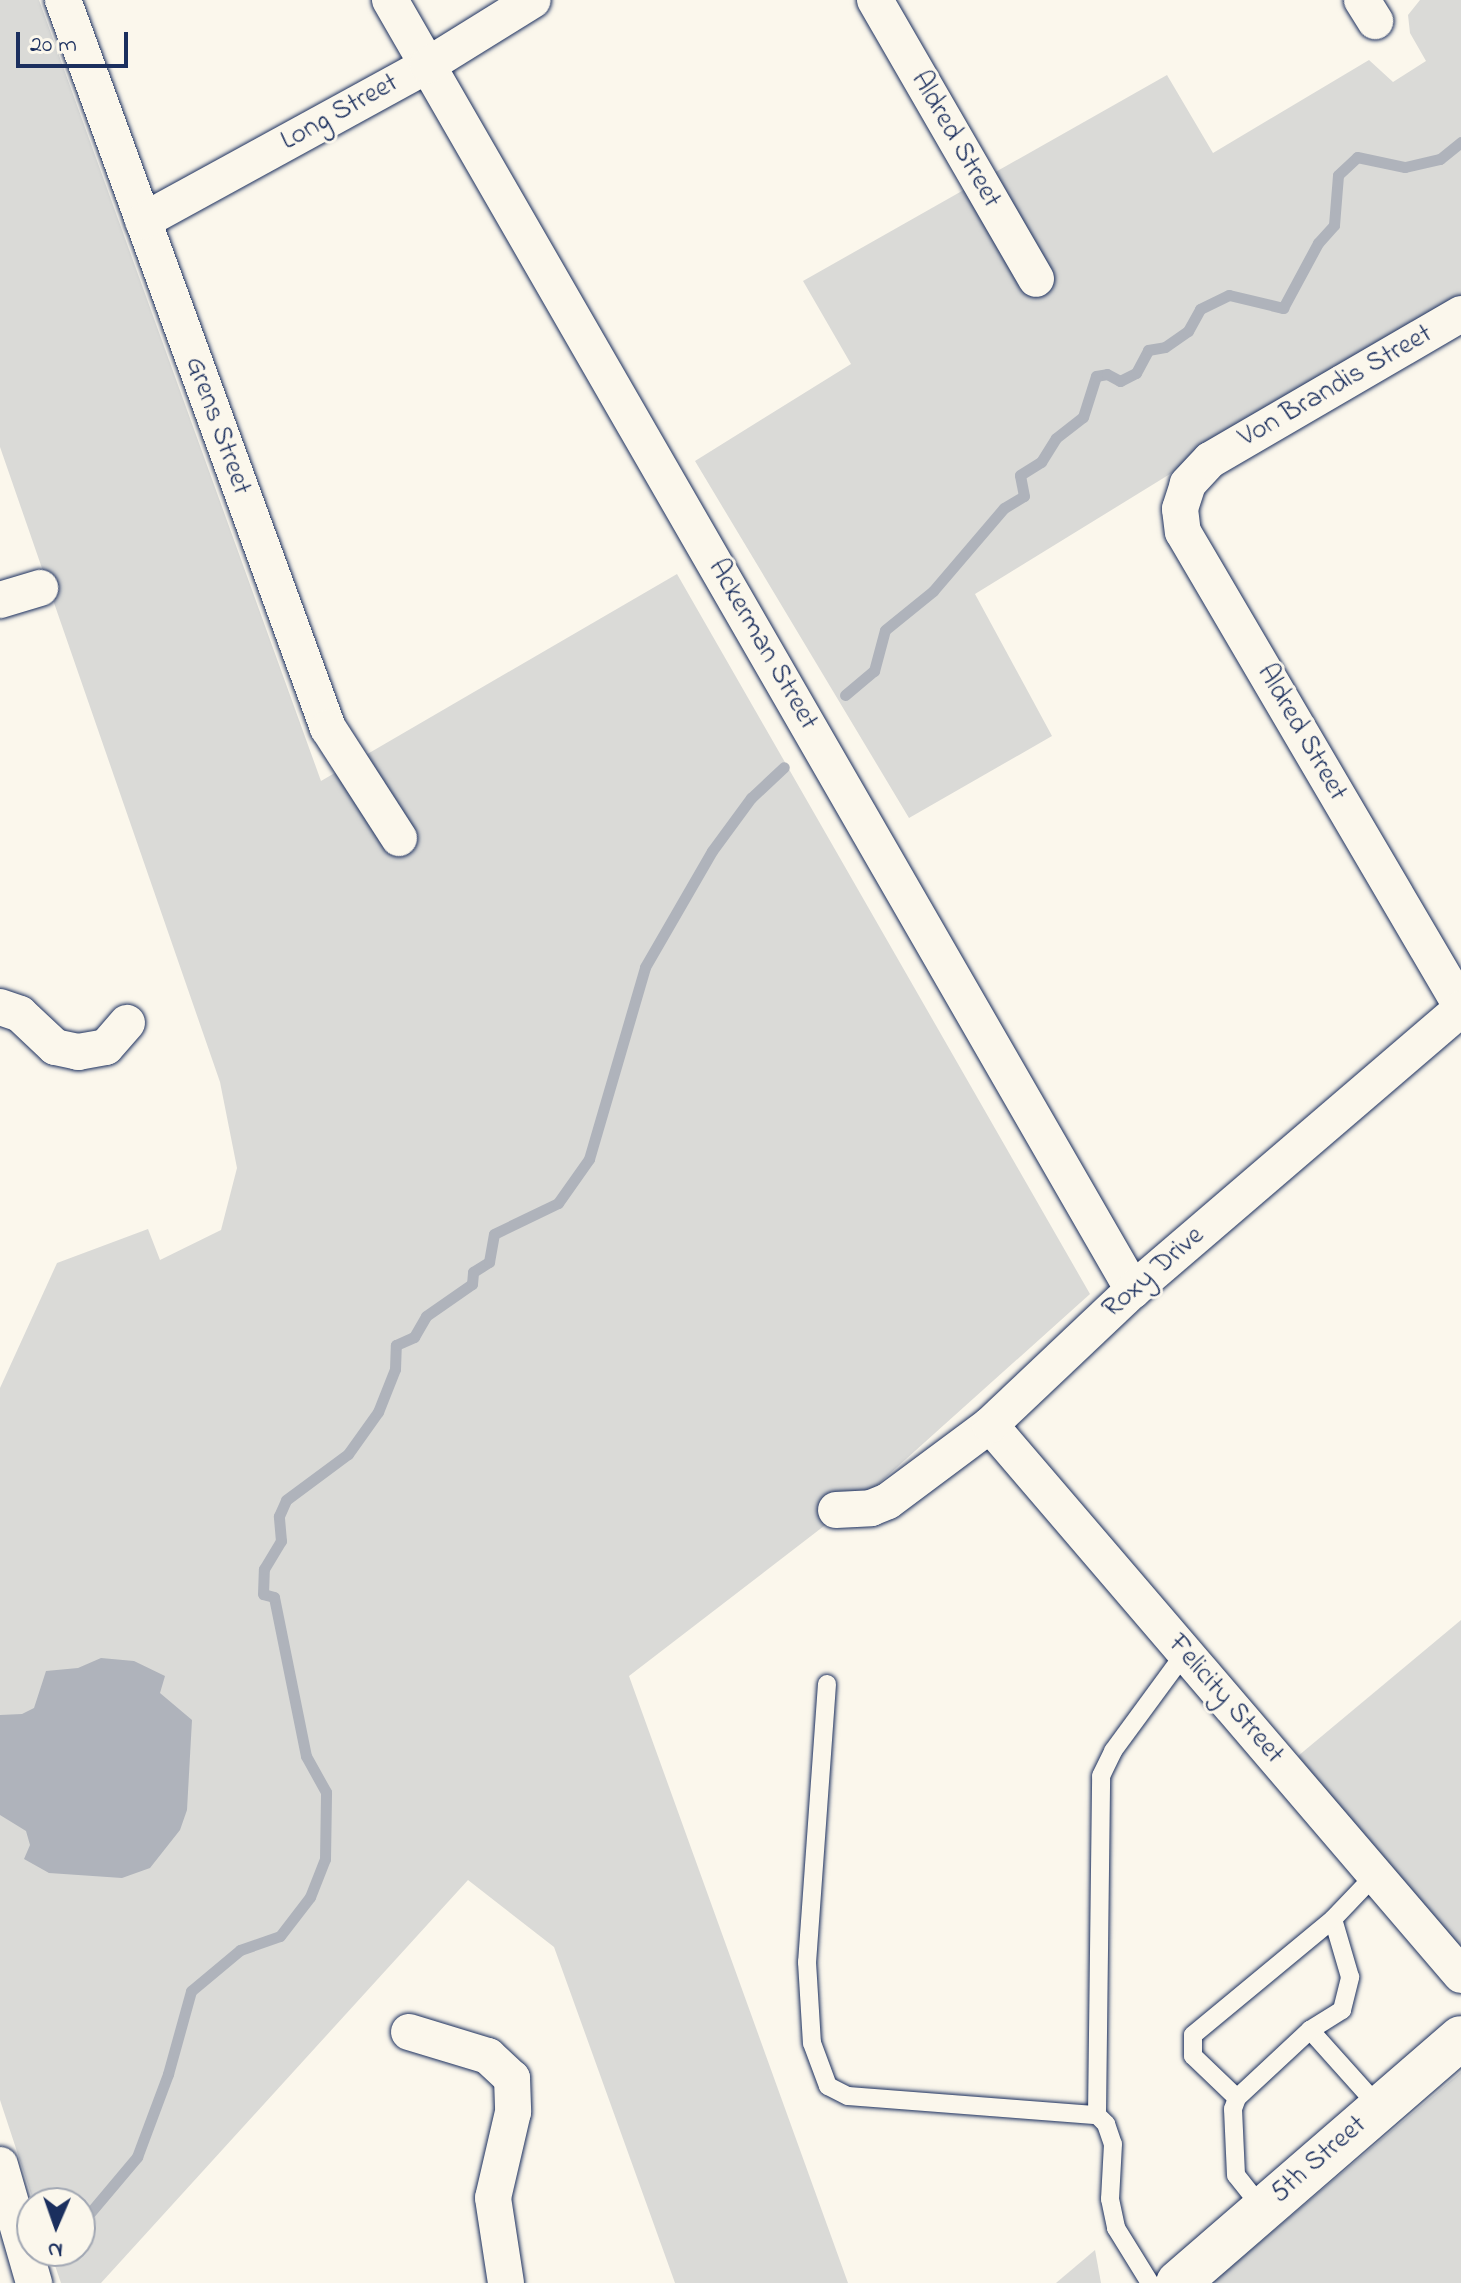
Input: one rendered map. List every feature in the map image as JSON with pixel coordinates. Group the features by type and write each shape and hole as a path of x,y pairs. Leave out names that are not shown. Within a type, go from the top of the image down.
{"main road":[{"name":"5th Street","path":"1178,2283 1461,2038"}],"street":[{"name":"Grens Street","path":"63,0 328,728 399,838"},
{"name":"Ackerman Street","path":"390,0 1133,1290"},
{"name":"Long Street","path":"143,221 428,65 533,0"},
{"name":"Aldred Street","path":"875,0 1036,279"},
{"name":"Von Brandis Street","path":"1210,460 1461,314"},
{"name":"Aldred Street","path":"1210,460 1188,484 1180,509 1183,532 1461,1008"},
{"path":"0,600 40,588"},
{"path":"0,1007 20,1014 65,1051 97,1051 127,1023"},
{"name":"Roxy Drive","path":"836,1510 880,1506 990,1425 1133,1290 1461,1008"},
{"name":"Felicity Street","path":"990,1425 1461,1975"},
{"path":"409,2032 488,2056 512,2078 513,2112 493,2198 506,2283"},
{"path":"0,2165 34,2283"}],"lane":[{"path":"1150,2283 1116,2228 1110,2199 1113,2144 1097,2115 1101,1776 1113,1751 1185,1653"},
{"path":"827,1684 807,1962 812,2043 828,2086 848,2096 1097,2115"},
{"path":"1237,2098 1193,2056 1193,2035 1333,1919 1375,1875"},
{"path":"1263,2209 1236,2175 1232,2148 1237,2098 1310,2030 1342,2010 1348,1996 1350,1977 1333,1919"},
{"path":"1310,2030 1380,2108"}],"shaded area":[{"path":"0,0 39,0 321,781 677,574 1090,1294 876,1486 629,1676 848,2283 675,2283 554,1947 468,1880 101,2283 61,2283 56,2267 96,2267 96,2187 29,2187 0,2100 0,1388 57,1263 148,1229 160,1260 221,1230 237,1168 220,1082 0,447"},
{"path":"1420,0 1461,0 1461,295 975,594 1052,736 909,818 695,461 851,364 803,281 1167,75 1213,153 1369,60 1393,82 1426,61 1410,33 1408,15"},
{"path":"1461,1620 1461,1951 1298,1756"},
{"path":"101,1658 134,1661 165,1676 160,1693 192,1720 187,1810 180,1830 150,1868 122,1878 49,1873 24,1859 30,1845 26,1831 0,1815 0,1715 22,1714 34,1708 46,1671 78,1668"},
{"path":"1461,2072 1461,2283 1212,2283"},
{"path":"1095,2250 1101,2283 1056,2283"}],"waterway":[{"path":"845,695 874,671 885,630 933,591 1004,508 1024,496 1020,475 1041,462 1056,438 1083,417 1096,376 1107,374 1120,381 1136,373 1148,350 1165,347 1188,331 1200,309 1229,295 1283,308 1318,243 1334,225 1338,175 1357,157 1405,167 1440,159 1461,142"},
{"path":"96,2206 137,2157 168,2074 191,1991 240,1950 280,1936 310,1897 325,1859 326,1792 306,1756 274,1597 263,1594 264,1569 281,1541 279,1516 286,1500 348,1454 378,1412 395,1369 396,1345 414,1337 426,1316 472,1284 473,1272 489,1262 494,1234 558,1203 589,1159 645,967 712,851 751,798 784,767"}]}
